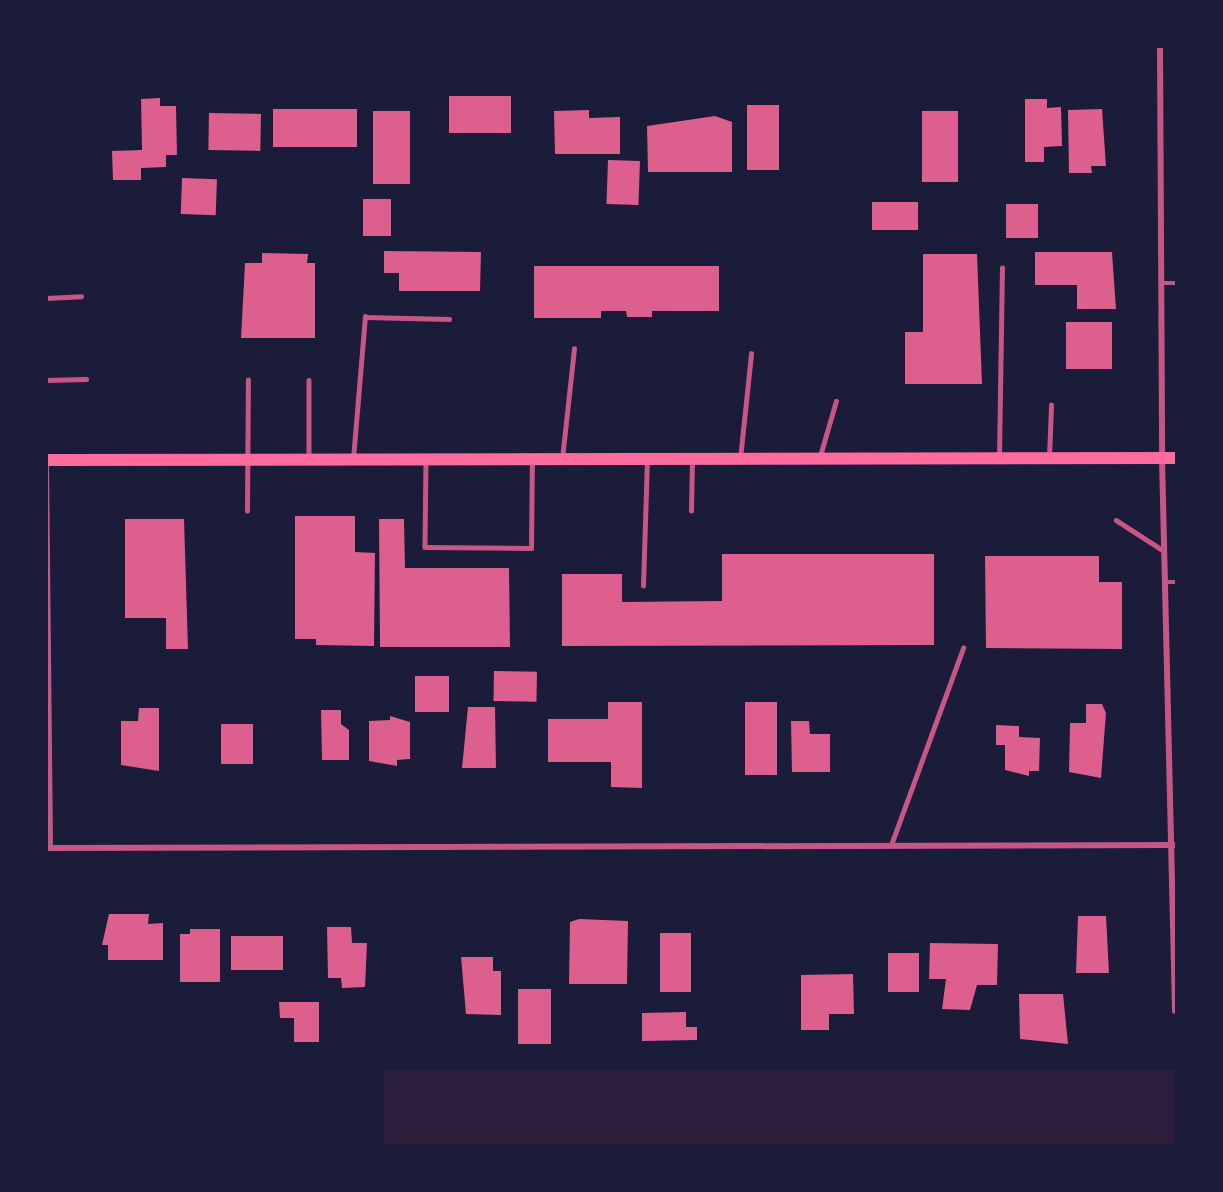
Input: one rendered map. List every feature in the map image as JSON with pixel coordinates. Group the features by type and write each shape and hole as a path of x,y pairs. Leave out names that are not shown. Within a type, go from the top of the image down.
{"main road":[{"path":"46,461 1176,458"}],"street":[{"path":"1160,46 1162,458 1173,845 1175,1011"},
{"path":"46,461 48,848 1173,845"}],"lane":[{"path":"999,458 1002,268"},
{"path":"1161,283 1176,283"},
{"path":"46,298 81,296"},
{"path":"353,459 365,317 449,319"},
{"path":"562,459 574,349"},
{"path":"740,459 751,354"},
{"path":"46,380 86,379"},
{"path":"247,511 245,459 248,380"},
{"path":"309,380 309,459"},
{"path":"819,459 836,401"},
{"path":"1049,458 1051,405"},
{"path":"426,459 425,547 531,548 532,459"},
{"path":"643,586 647,459"},
{"path":"691,511 692,459"},
{"path":"1116,520 1164,550"},
{"path":"1164,582 1176,582"},
{"path":"891,845 963,648"}],"shaded area":[{"path":"384,1070 1176,1070 1176,1145 384,1145"}],"building":[{"path":"449,96 511,96 511,133 449,133"},
{"path":"160,98 160,106 176,106 177,155 166,155 166,167 141,168 141,180 113,180 112,151 142,150 141,99"},
{"path":"1025,99 1047,99 1047,108 1061,107 1062,146 1044,147 1044,162 1025,162"},
{"path":"747,105 779,105 779,170 747,170"},
{"path":"273,109 357,109 357,147 273,147"},
{"path":"1102,109 1106,166 1091,166 1092,173 1069,173 1068,110"},
{"path":"589,110 589,118 620,117 620,154 555,154 554,111"},
{"path":"373,111 410,111 410,184 373,184"},
{"path":"922,111 958,111 958,182 922,182"},
{"path":"209,113 261,114 260,151 208,150"},
{"path":"715,116 732,122 732,172 648,172 647,126"},
{"path":"608,160 640,161 638,205 606,204"},
{"path":"182,178 217,179 216,215 181,214"},
{"path":"363,199 391,199 391,236 363,236"},
{"path":"872,202 918,202 918,230 872,230"},
{"path":"1006,204 1038,204 1038,238 1006,238"},
{"path":"384,251 481,252 480,291 399,291 399,273 384,273"},
{"path":"1035,252 1112,252 1116,309 1077,309 1077,285 1035,285"},
{"path":"262,253 308,254 307,263 315,263 315,338 241,338 245,263 262,263"},
{"path":"923,254 977,254 982,384 905,384 905,332 923,332"},
{"path":"534,266 719,266 719,311 652,311 652,317 627,317 626,311 601,311 601,318 534,318"},
{"path":"1066,322 1112,322 1112,369 1066,369"},
{"path":"295,516 355,516 355,552 375,553 374,646 316,645 316,639 295,639"},
{"path":"125,519 184,519 188,649 166,649 166,618 125,618"},
{"path":"379,519 404,519 405,568 509,568 510,647 380,647"},
{"path":"722,554 934,554 934,645 562,646 562,574 622,574 622,602 722,601"},
{"path":"985,556 1099,556 1099,582 1122,582 1122,649 986,648"},
{"path":"494,671 537,672 536,702 493,701"},
{"path":"415,676 449,676 449,712 415,712"},
{"path":"608,702 642,702 642,788 611,787 611,762 548,762 548,719 608,719"},
{"path":"745,702 777,702 777,775 745,775"},
{"path":"1086,704 1102,704 1106,713 1101,778 1069,772 1070,723 1086,723"},
{"path":"468,707 495,707 496,768 462,768"},
{"path":"139,708 159,708 159,771 121,765 121,721 138,721"},
{"path":"321,710 341,710 341,724 349,730 349,760 322,760"},
{"path":"390,716 410,722 410,759 397,760 397,766 369,761 369,721 390,720"},
{"path":"791,721 809,721 810,734 830,734 830,772 792,772"},
{"path":"221,724 253,724 253,764 221,764"},
{"path":"996,725 1019,726 1019,737 1040,738 1039,771 1029,771 1029,776 1005,770 1005,745 996,745"},
{"path":"109,914 149,914 148,924 163,923 163,960 108,960 108,945 102,945"},
{"path":"1078,916 1106,916 1109,973 1076,973"},
{"path":"579,919 628,921 627,984 569,984 570,922"},
{"path":"327,927 351,927 352,943 367,943 365,987 342,988 341,978 328,978"},
{"path":"190,929 220,929 220,982 180,982 180,934 190,934"},
{"path":"660,933 691,933 691,992 660,992"},
{"path":"231,936 283,936 283,970 231,970"},
{"path":"930,943 998,944 997,985 977,985 970,1010 942,1009 946,979 929,979"},
{"path":"888,953 919,953 919,992 888,992"},
{"path":"461,957 493,957 493,971 501,971 501,1015 466,1014"},
{"path":"853,974 854,1014 829,1014 829,1030 801,1030 801,975"},
{"path":"518,989 551,989 551,1044 518,1044"},
{"path":"1019,994 1063,994 1068,1044 1020,1039"},
{"path":"279,1002 319,1002 319,1042 294,1042 294,1018 280,1018"},
{"path":"686,1012 686,1027 697,1027 697,1040 642,1041 642,1013"}]}
